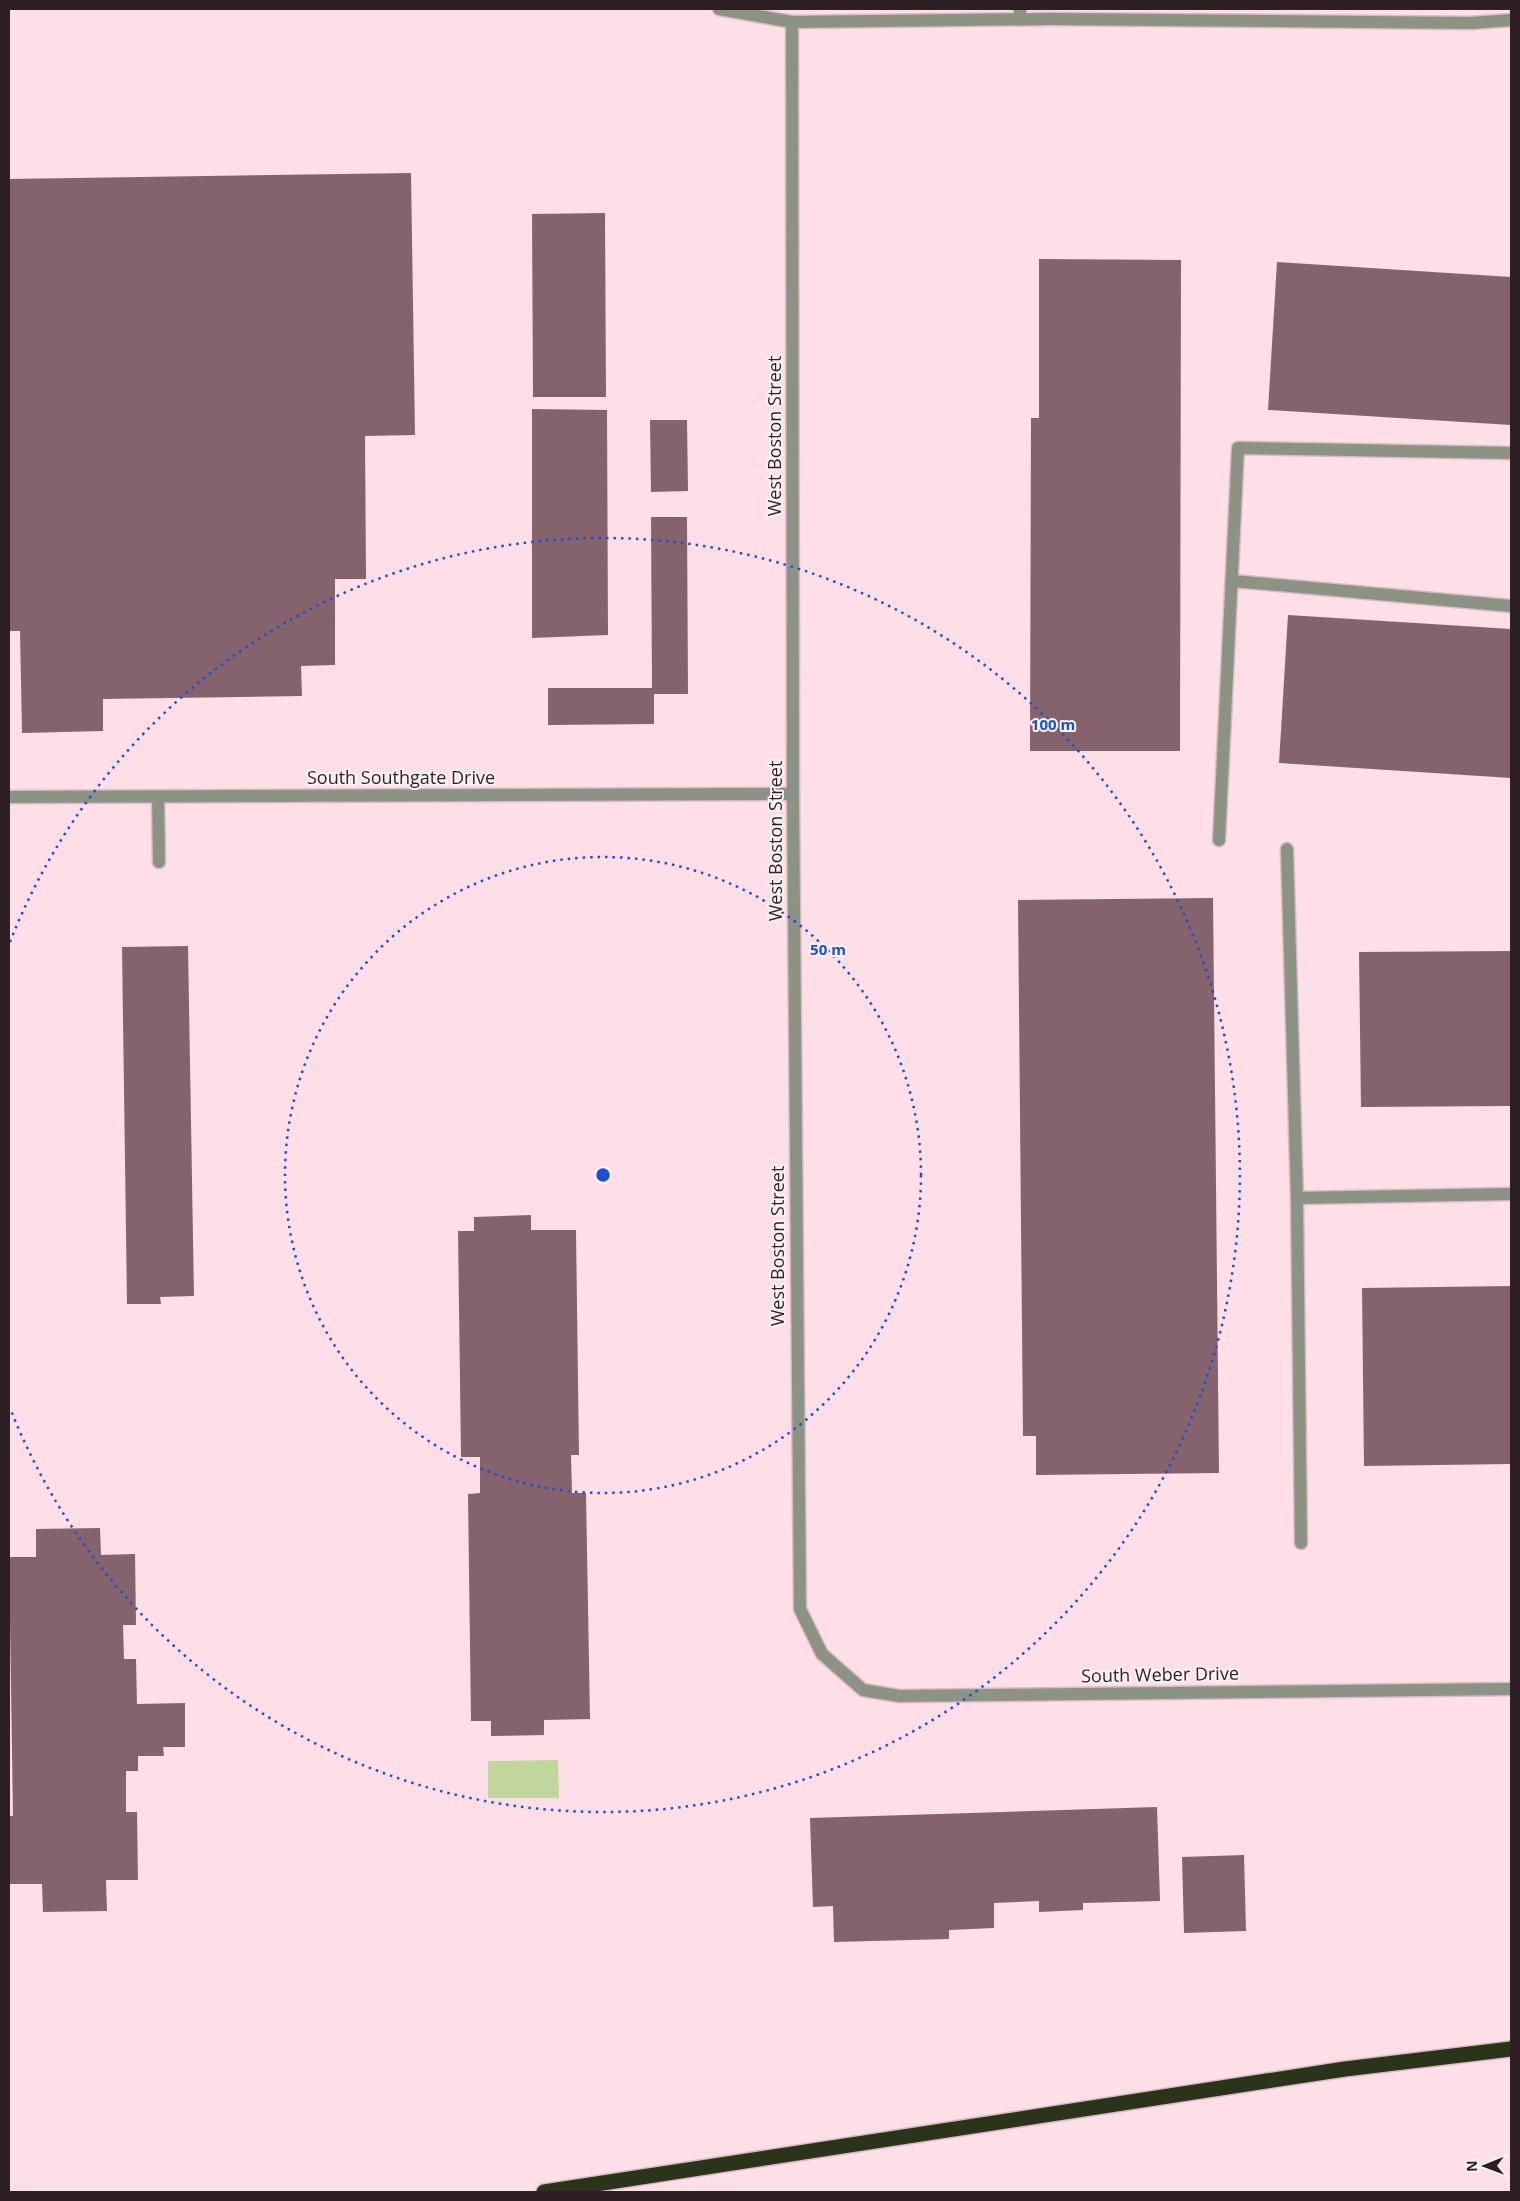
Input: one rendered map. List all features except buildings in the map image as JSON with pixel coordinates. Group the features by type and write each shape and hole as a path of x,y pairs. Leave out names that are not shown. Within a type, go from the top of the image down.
{"highway":[{"path":"544,2192 1345,2069 1511,2049"}],"street":[{"path":"719,9 792,22 1020,14 1471,23 1511,20"},
{"name":"West Boston Street","path":"792,22 793,794 800,1609 822,1654"},
{"path":"1219,840 1238,448 1511,453"},
{"path":"1233,581 1511,606"},
{"name":"South Southgate Drive","path":"9,797 793,794"},
{"path":"158,797 159,862"},
{"path":"1288,849 1297,1198 1301,1543"},
{"path":"1297,1198 1511,1194"},
{"name":"South Weber Drive","path":"822,1654 863,1690 899,1696 1511,1689"}],"shaded area":[{"path":"558,1760 559,1798 488,1798 488,1761"}]}
